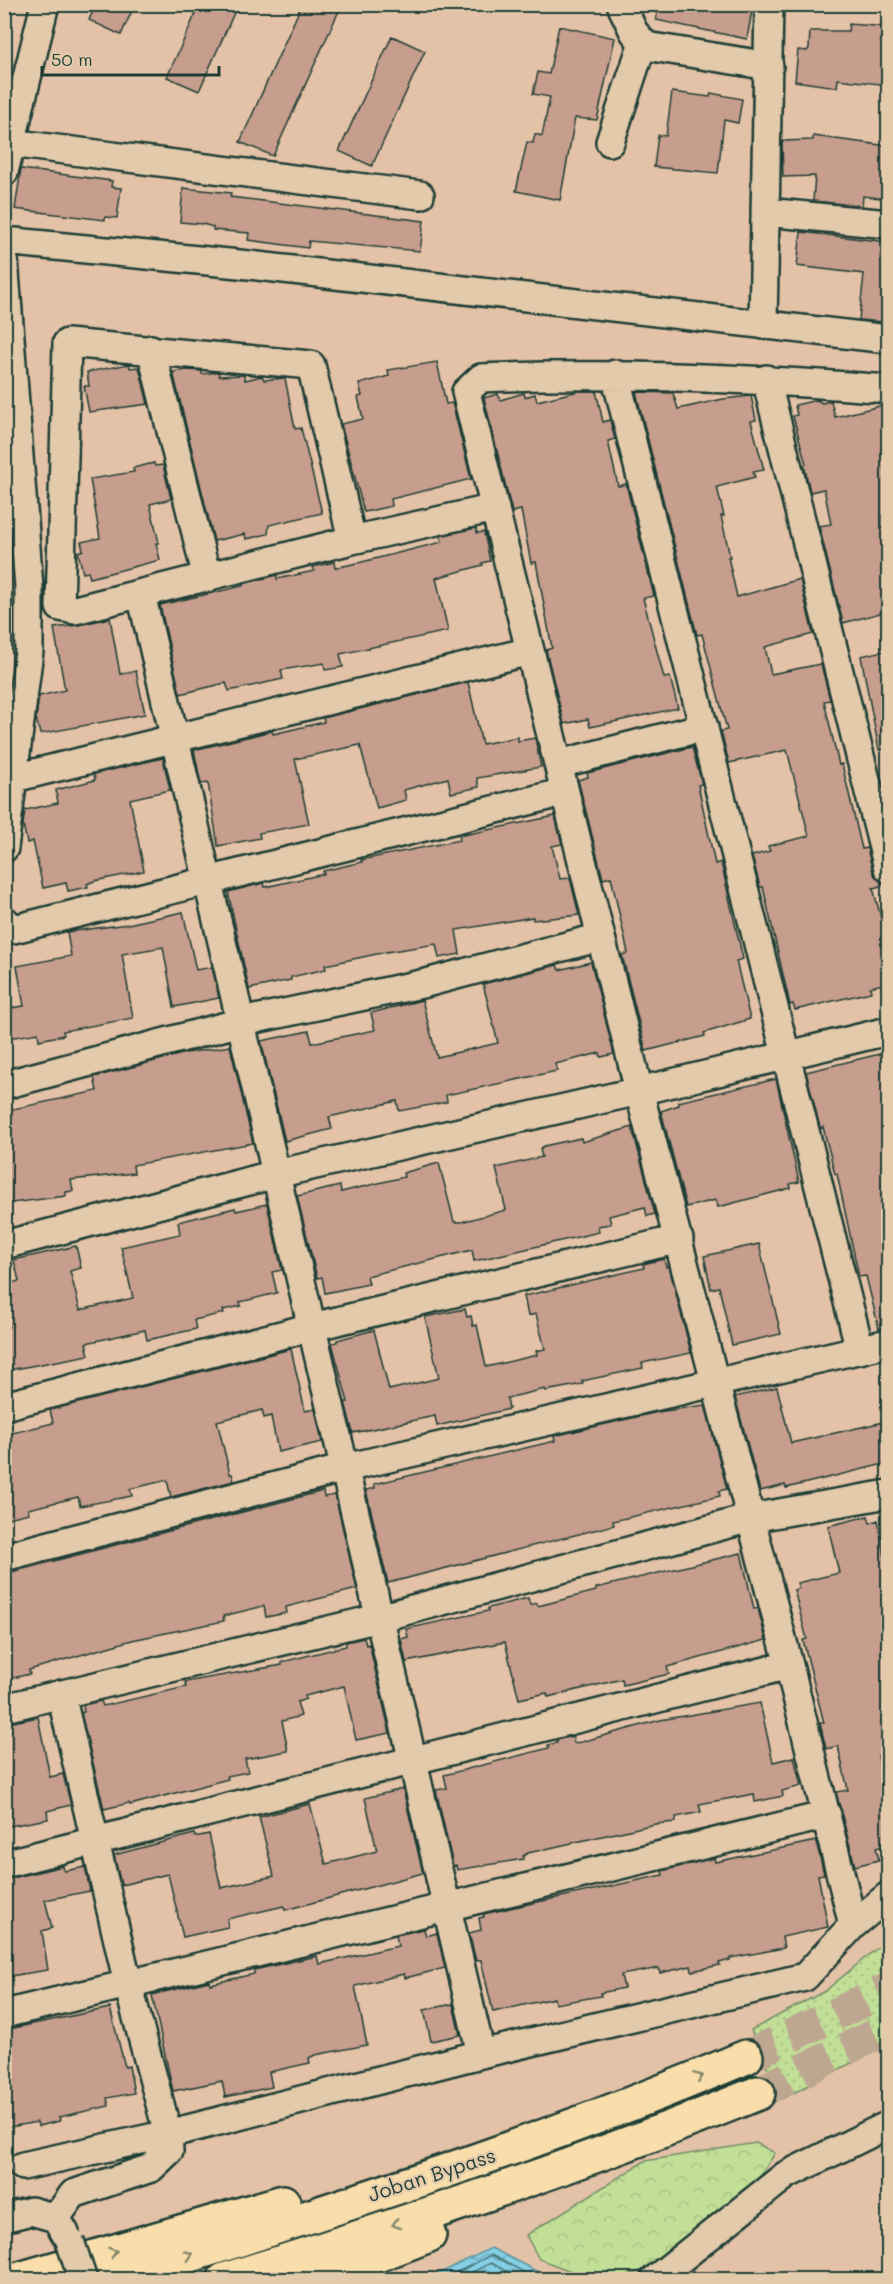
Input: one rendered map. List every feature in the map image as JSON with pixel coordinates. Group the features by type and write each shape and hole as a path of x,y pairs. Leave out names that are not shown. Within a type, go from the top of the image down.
{"highway":[{"name":"Joban Bypass","path":"114,2280 492,2156 652,2097 746,2057"},
{"name":"Joban Bypass","path":"224,2280 492,2193 669,2129 758,2093"},
{"path":"16,2280 494,2139 652,2097"},
{"path":"313,2280 496,2207 669,2129"}],"street":[{"path":"4,172 45,4"},
{"path":"764,325 770,66 769,4"},
{"path":"622,7 634,32 646,46"},
{"path":"610,142 641,48 646,46 770,66"},
{"path":"10,143 420,195"},
{"path":"766,212 888,224"},
{"path":"4,241 249,266 888,339"},
{"path":"4,259 29,587 29,651 4,848"},
{"path":"352,540 311,365 67,343 60,608 75,610 352,540 495,508"},
{"path":"151,349 207,578"},
{"path":"615,374 861,1350"},
{"path":"853,1925 789,1665 639,1091 466,392 481,378 615,374 766,379 888,389"},
{"path":"766,379 888,868"},
{"path":"141,594 481,2054"},
{"path":"14,778 530,651"},
{"path":"559,764 704,727"},
{"path":"4,920 14,929 565,792"},
{"path":"4,1084 241,1022 426,983 601,937"},
{"path":"4,1245 276,1174 639,1091 888,1030"},
{"path":"4,1406 312,1327 679,1239"},
{"path":"4,1557 345,1468 888,1343"},
{"path":"4,1708 379,1618 751,1518 888,1494"},
{"path":"4,1864 789,1665"},
{"path":"56,2218 73,2194 151,2168 169,2151 168,2134 128,1984 61,1694"},
{"path":"4,2014 827,1815"},
{"path":"23,2166 168,2134 481,2054 805,1977 853,1925 888,1896"},
{"path":"654,2280 786,2175 888,2125"},
{"path":"4,2218 31,2211 56,2218 70,2241 83,2280"}],"green space":[{"path":"888,1939 888,2044 782,2099 751,2030 825,1991"},
{"path":"756,2143 775,2153 758,2180 646,2269 615,2279 592,2279 539,2259 526,2235 645,2161"}],"water":[{"path":"491,2248 552,2279 437,2279 436,2275"}],"building":[{"path":"96,4 135,4 121,35 89,20"},
{"path":"200,4 238,4 199,91 167,77"},
{"path":"302,4 342,4 273,156 240,142"},
{"path":"659,4 753,4 747,39 656,20"},
{"path":"849,24 888,27 888,85 838,79 837,87 795,81 798,50 807,51 809,48 810,31 848,31"},
{"path":"559,26 615,38 597,120 575,118 560,200 516,191 527,142 533,143 535,134 542,136 550,97 533,94 538,72 549,74"},
{"path":"392,36 425,51 372,166 339,151"},
{"path":"672,92 710,97 711,93 742,99 738,123 724,120 718,173 654,167 658,135 666,136"},
{"path":"813,136 888,146 888,199 863,196 862,206 813,201 815,176 783,177 782,141 813,140"},
{"path":"21,169 112,181 111,187 121,188 117,218 105,217 105,220 15,209"},
{"path":"183,188 231,193 230,197 424,221 420,251 309,241 308,248 248,240 249,233 213,230 213,227 203,224 180,222"},
{"path":"801,232 888,242 884,322 859,320 864,274 797,266"},
{"path":"437,362 446,404 452,403 453,406 471,479 391,499 392,506 364,512 341,424 363,419 358,397 362,396 359,384 389,376 388,370"},
{"path":"129,364 130,368 139,367 148,404 89,412 84,386 89,386 87,372"},
{"path":"202,371 202,374 219,372 219,376 244,375 245,380 262,376 264,380 285,378 295,429 301,428 322,513 269,525 268,534 246,539 245,534 214,541 173,372"},
{"path":"579,391 596,391 603,422 610,420 615,439 608,441 618,486 626,484 654,596 643,598 664,678 670,677 678,708 590,727 588,719 564,724 546,650 552,648 536,562 531,563 521,510 512,512 484,398 498,394 500,400 524,393 525,397 535,394 537,401"},
{"path":"636,392 673,393 678,409 723,399 751,396 756,420 751,421 764,470 753,472 755,477 717,487 724,516 721,516 730,557 728,557 737,597 800,579 813,634 765,647 771,674 821,664 830,700 824,701 862,849 867,848 873,872 884,885 873,888 888,944 888,983 870,987 871,992 795,1010 793,1004 790,1005 763,887 760,887 752,856 770,851 768,846 809,836 787,750 729,763 721,731 727,730 702,634 697,635"},
{"path":"817,400 822,403 831,401 835,417 888,404 888,611 843,623 819,526 831,524 824,489 810,492 804,465 806,464 793,416 797,415 795,405"},
{"path":"154,463 155,466 163,465 171,499 150,504 159,543 156,543 160,560 90,578 88,572 83,573 78,552 83,550 81,542 100,538 90,479 134,472 133,468"},
{"path":"476,528 477,533 484,532 490,561 436,578 448,631 340,654 343,667 325,670 324,663 281,670 283,679 229,691 226,683 180,694 160,605 243,586 243,584 277,575 277,579 314,571 313,567 334,562 335,568 366,561 442,542 440,536"},
{"path":"110,618 120,674 136,671 145,714 40,734 36,718 39,696 65,690 54,628"},
{"path":"888,650 888,749 879,750 861,656"},
{"path":"468,682 482,744 518,737 518,741 535,738 541,767 477,778 479,787 451,793 448,778 404,790 406,800 377,808 360,745 295,759 309,824 259,833 260,838 218,846 208,783 201,784 194,750 272,731 273,734 324,722 323,718"},
{"path":"692,747 702,784 698,785 715,864 721,862 743,959 736,961 750,1019 704,1033 705,1036 646,1051 622,955 628,953 611,877 603,879 578,780 588,777 587,773"},
{"path":"163,758 170,790 130,799 144,871 94,881 87,884 88,887 68,891 66,883 43,888 33,841 27,843 23,824 25,810 58,803 56,790 95,780 94,774"},
{"path":"555,816 562,844 552,846 560,879 570,878 579,915 533,920 533,917 456,930 460,954 439,958 436,944 386,952 325,965 326,969 291,977 291,980 249,989 228,892 264,883 265,887 324,874 323,871 362,862 361,860 460,840 459,836"},
{"path":"183,912 196,970 212,967 219,998 174,1007 163,947 122,954 133,1018 63,1031 64,1035 39,1040 38,1033 9,1038 4,1009 24,1006 17,966 71,956 67,932 128,924"},
{"path":"591,962 614,1054 601,1057 600,1053 555,1064 557,1071 446,1095 447,1102 399,1111 397,1101 329,1117 332,1129 285,1141 261,1041 309,1031 312,1043 375,1030 371,1013 422,1000 437,1057 498,1043 483,984 557,965 559,970"},
{"path":"230,1046 253,1143 133,1165 134,1173 71,1180 73,1191 66,1192 66,1196 4,1204 4,1111 97,1091 94,1077 186,1053"},
{"path":"888,1052 888,1328 879,1329 866,1276 859,1277 837,1174 835,1174 823,1127 820,1128 806,1072"},
{"path":"776,1079 799,1182 790,1184 791,1188 718,1207 716,1200 686,1207 661,1111 679,1105 678,1102"},
{"path":"632,1127 655,1214 647,1216 645,1207 609,1216 611,1224 598,1226 599,1232 474,1261 472,1250 367,1276 369,1284 325,1293 322,1277 317,1278 297,1196 340,1186 341,1192 404,1177 403,1173 439,1163 454,1222 461,1222 506,1210 496,1168 542,1157 540,1149 544,1146 581,1138 582,1142"},
{"path":"267,1204 282,1270 272,1272 277,1293 240,1302 241,1306 223,1310 224,1313 194,1320 196,1329 147,1340 145,1330 86,1343 89,1355 4,1371 4,1328 9,1327 4,1309 4,1285 19,1281 14,1260 76,1246 81,1268 70,1271 80,1310 133,1298 121,1247 180,1234 178,1222 235,1208 236,1211"},
{"path":"759,1244 781,1334 732,1345 719,1287 711,1289 704,1256"},
{"path":"664,1259 666,1267 669,1266 691,1353 642,1363 643,1368 582,1381 583,1384 545,1391 545,1389 507,1398 509,1409 437,1426 435,1416 353,1433 345,1402 348,1402 332,1343 337,1340 374,1330 389,1390 439,1378 425,1317 465,1309 467,1317 471,1316 473,1326 477,1325 486,1367 537,1355 536,1351 545,1349 536,1314 528,1316 524,1296 644,1268 643,1264"},
{"path":"291,1349 305,1411 315,1409 322,1442 278,1452 271,1416 264,1418 262,1410 217,1421 230,1474 234,1481 171,1497 167,1480 130,1489 132,1496 80,1506 78,1497 28,1509 29,1513 4,1519 4,1435 53,1423 50,1410"},
{"path":"777,1387 791,1443 888,1421 888,1463 786,1488 785,1485 760,1491 735,1397"},
{"path":"705,1405 727,1489 719,1491 720,1496 613,1521 614,1525 388,1583 366,1490 375,1488 374,1484 555,1441 554,1436 658,1412"},
{"path":"323,1491 324,1497 335,1495 357,1589 286,1607 287,1613 266,1617 264,1606 223,1616 224,1621 132,1640 29,1670 30,1674 4,1680 4,1574"},
{"path":"868,1516 870,1523 878,1520 888,1573 888,1753 878,1756 888,1801 888,1845 876,1848 879,1860 855,1866 836,1792 848,1790 838,1746 826,1749 820,1723 824,1723 803,1640 807,1639 794,1590 799,1588 797,1583 839,1573 828,1526"},
{"path":"741,1553 754,1609 758,1608 766,1640 667,1667 669,1674 623,1685 622,1679 548,1697 547,1693 519,1699 505,1642 406,1662 401,1639 408,1637 406,1629 488,1611 488,1608 528,1598 530,1605 537,1603 538,1606 596,1591 596,1588"},
{"path":"364,1638 366,1645 369,1644 390,1733 356,1740 344,1686 305,1696 306,1699 297,1702 301,1716 282,1721 288,1751 245,1759 248,1772 227,1776 228,1779 130,1805 129,1803 104,1809 81,1713 84,1712 83,1705 101,1701 103,1706 186,1687 185,1682 282,1665 282,1662 346,1646 346,1642"},
{"path":"760,1703 773,1762 794,1757 801,1786 782,1791 783,1796 755,1802 754,1794 699,1804 701,1812 676,1817 676,1822 655,1824 528,1853 523,1856 523,1859 457,1870 456,1865 453,1866 436,1790 447,1788 444,1775 549,1748 548,1745 557,1743 556,1740 573,1736 574,1743 581,1742 660,1720"},
{"path":"38,1717 50,1777 63,1774 71,1805 47,1811 48,1819 4,1827 4,1724"},
{"path":"403,1789 423,1873 285,1910 284,1906 227,1919 228,1927 183,1937 168,1874 121,1885 114,1855 194,1834 195,1837 209,1834 221,1888 274,1876 259,1817 310,1804 326,1864 377,1851 365,1798"},
{"path":"816,1841 824,1874 818,1875 828,1927 782,1937 784,1948 730,1958 730,1960 719,1963 720,1965 692,1971 691,1966 660,1973 659,1968 621,1975 624,1988 600,1993 601,1996 555,2004 554,1998 493,2012 481,1960 476,1961 469,1933 481,1930 479,1918 484,1917 483,1914 663,1875 662,1871 714,1858 715,1862"},
{"path":"63,1866 64,1871 85,1867 90,1891 45,1900 52,1928 42,1931 48,1970 4,1977 4,1880"},
{"path":"424,1929 426,1936 437,1933 445,1968 405,1978 404,1974 355,1986 367,2045 315,2055 309,2058 310,2063 269,2072 272,2087 225,2097 222,2081 173,2091 152,1995 209,1981 210,1984 254,1974 254,1970 317,1956 319,1964 398,1946 396,1935"},
{"path":"453,2004 460,2035 431,2041 424,2010"},
{"path":"110,2008 125,2067 129,2066 134,2093 107,2098 109,2106 59,2117 60,2121 38,2126 37,2122 4,2128 4,2033 10,2032 9,2029"}],"tunnel":[{"path":"746,2057 888,1989"},
{"path":"758,2093 888,2028"}]}
